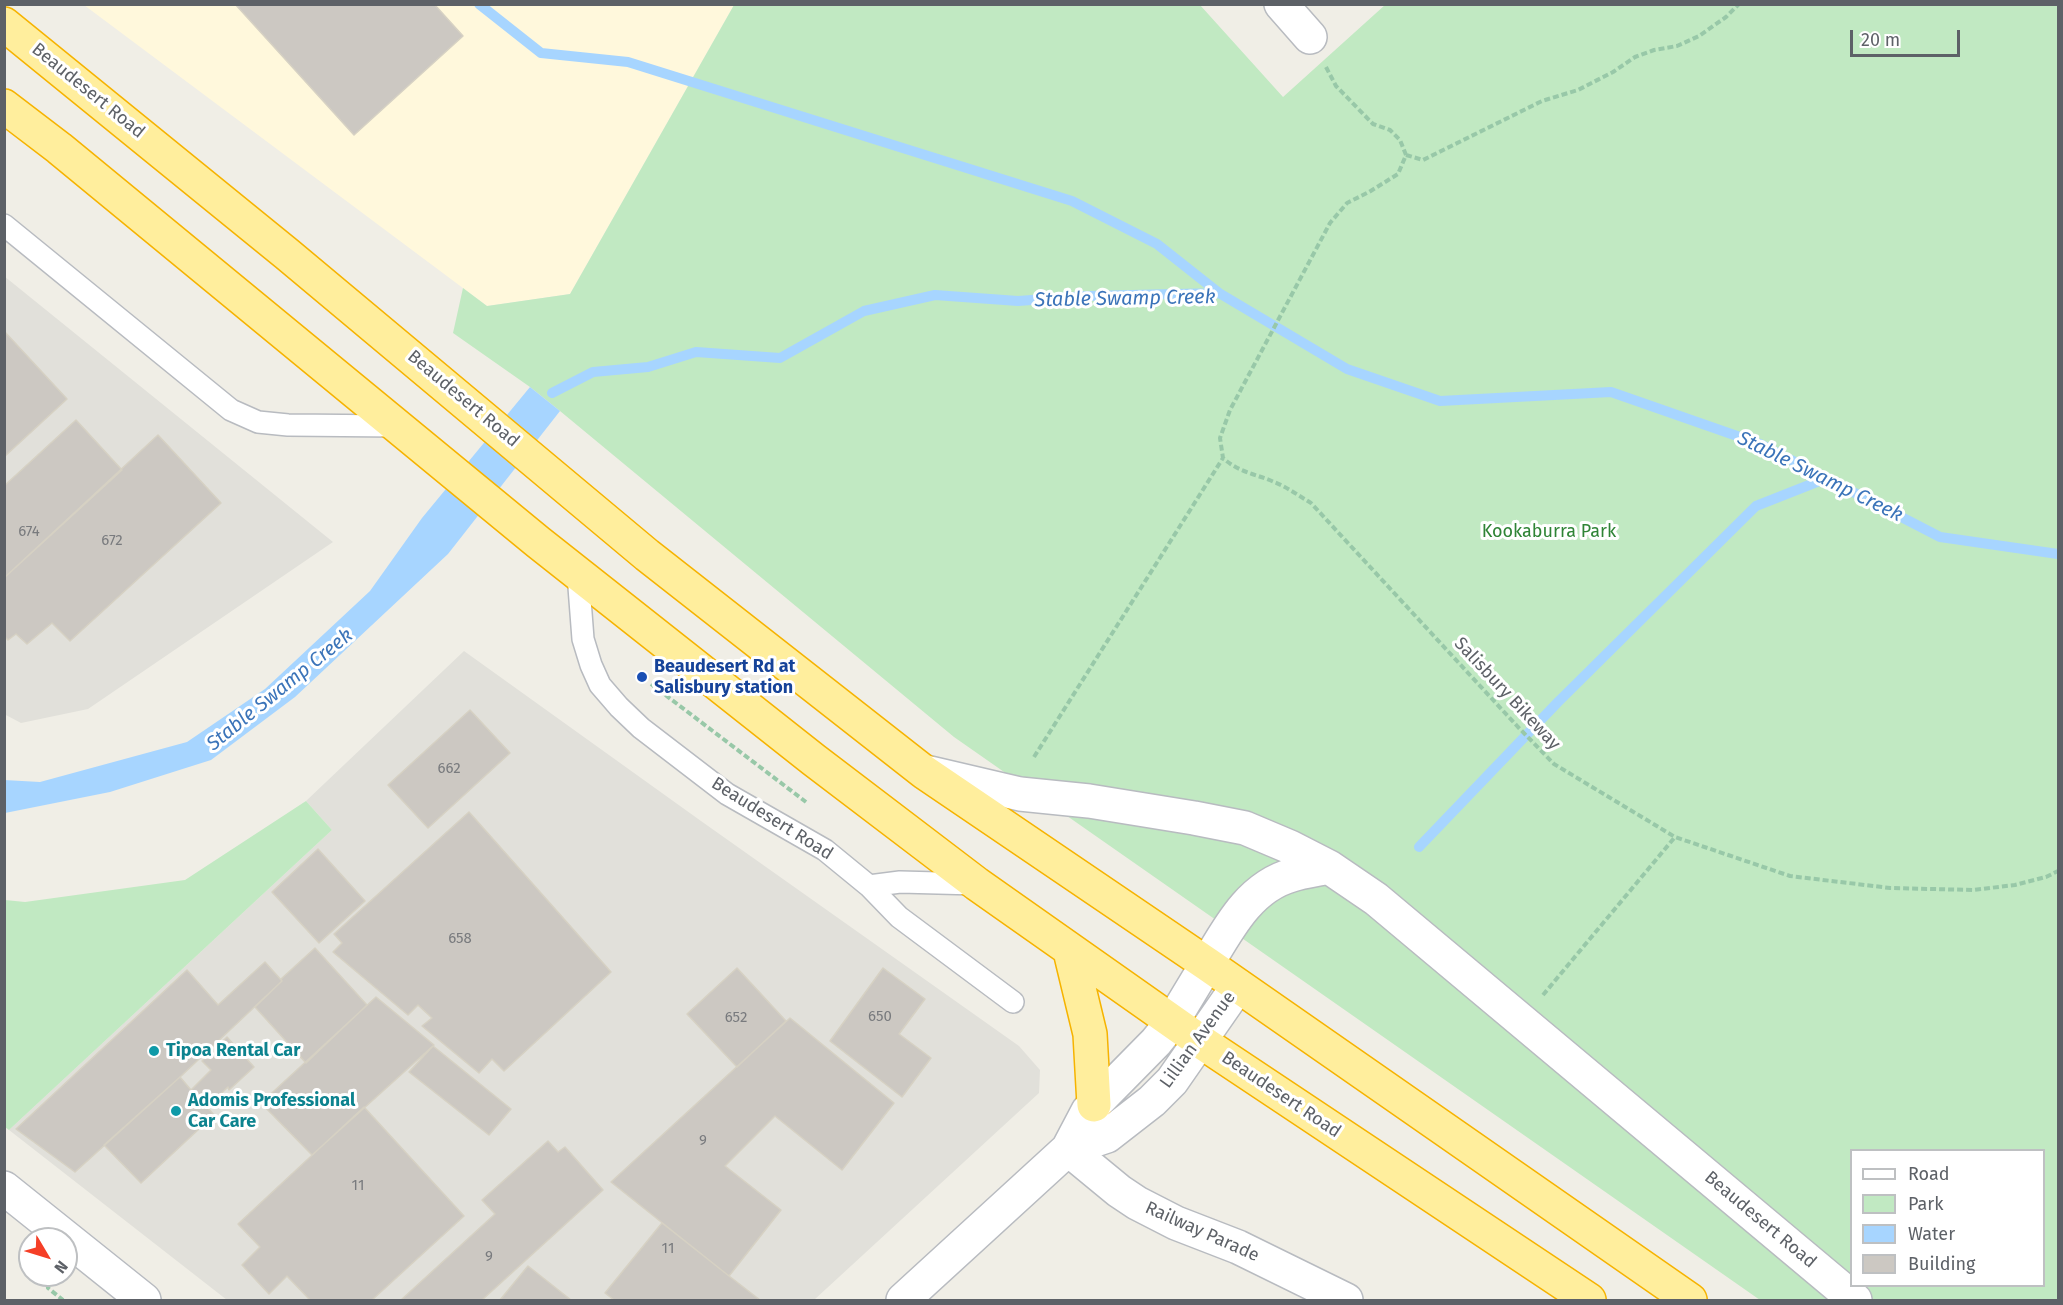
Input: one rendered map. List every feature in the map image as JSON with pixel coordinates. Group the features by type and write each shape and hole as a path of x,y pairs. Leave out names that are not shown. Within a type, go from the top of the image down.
{"highway":[{"name":"Beaudesert Road","path":"4,24 443,382 647,555 924,772 1207,964 1690,1300"},
{"name":"Beaudesert Road","path":"4,106 59,148 578,574 802,751 977,884 1172,1022 1589,1300"},
{"path":"1070,951 1090,1034 1094,1105"}],"street":[{"path":"1281,4 1310,37"},
{"name":"Beaudesert Road","path":"924,772 1020,794 1089,801 1245,828 1290,846 1329,867 1376,899 1855,1300"},
{"path":"1207,964 1236,916 1271,884 1291,875 1329,867"},
{"name":"Lillian Avenue","path":"903,1300 1068,1149 1088,1111 1156,1042 1172,1022 1207,964"},
{"name":"Lillian Avenue","path":"1068,1149 1107,1136 1152,1101 1172,1081 1238,986"},
{"name":"Railway Parade","path":"1068,1149 1137,1203 1176,1223 1238,1247 1346,1300"},
{"path":"4,1188 144,1300"}],"lane":[{"path":"4,225 231,410 258,422 401,428"},
{"name":"Beaudesert Road","path":"578,574 583,639 588,656 600,685 619,707 641,728 727,794 825,850 869,886 899,916 1013,1002"},
{"path":"869,886 900,882 977,884"}],"path":[{"path":"1406,155 1423,160 1542,102 1578,90 1613,72 1635,57 1699,36 1726,17 1738,4"},
{"path":"1034,757 1223,458 1220,438 1230,410 1330,223 1347,204 1398,174 1406,155 1400,140 1390,130 1373,124 1336,86 1310,37"},
{"name":"Salisbury Bikeway","path":"1223,458 1230,465 1275,482 1311,503 1554,764 1675,837 1790,876 1890,888 1973,890 2014,885 2046,877 2058,871"},
{"path":"1521,1020 1675,837"},
{"path":"48,1287 63,1300"}],"shaded area":[{"path":"84,5 734,5 570,294 487,306"},
{"path":"4,276 333,542 88,709 21,723 4,714"},
{"path":"464,651 1019,1046 1040,1070 1039,1093 814,1300 227,1300 9,1130 332,830 306,801"}],"green space":[{"name":"Kookaburra Park","path":"734,5 1200,5 1283,97 1385,5 2058,5 2058,1300 1760,1300 954,737 560,411 453,333 463,288 487,306 570,294"},
{"path":"306,801 332,830 9,1130 5,1127 5,900 25,902 185,880"}],"water":[{"path":"530,387 560,411 448,554 295,697 211,760 110,792 5,813 4,780 40,782 187,742 265,689 370,591 422,518"}],"building":[{"path":"235,4 434,4 463,36 354,135"},
{"path":"4,331 67,399 4,457"},
{"path":"76,420 122,470 4,578 4,486"},
{"path":"158,435 221,503 70,641 52,623 27,644 16,634 8,640 4,636 4,578"},
{"path":"470,710 510,753 428,828 388,785"},
{"path":"469,812 611,972 504,1071 492,1059 479,1073 422,1026 432,1018 418,1005 408,1015 333,952 342,943 334,934"},
{"path":"318,849 365,901 319,943 272,892"},
{"path":"315,948 367,1005 306,1063 255,1007"},
{"name":"Tipoa Rental Car","path":"265,962 282,981 75,1172 16,1129 187,970 218,1005"},
{"path":"737,968 786,1021 737,1067 687,1014"},
{"path":"883,968 925,999 899,1034 931,1058 902,1097 830,1041"},
{"path":"376,997 434,1045 312,1155 261,1103"},
{"path":"790,1018 894,1103 842,1170 775,1116 725,1166 781,1210 729,1276 611,1182"},
{"name":"Adomis Professional Car Care","path":"227,1037 254,1067 207,1107 214,1115 141,1183 104,1145 180,1077 191,1090 211,1070 202,1061"},
{"path":"433,1046 511,1109 489,1135 409,1072"},
{"path":"364,1107 464,1216 372,1300 310,1300 287,1276 269,1294 242,1265 260,1247 238,1224"},
{"path":"548,1141 558,1152 565,1147 603,1190 482,1300 401,1300 495,1214 482,1200"},
{"path":"662,1223 760,1300 614,1300 605,1293"},
{"path":"528,1266 571,1300 500,1300"}],"waterway":[{"path":"479,4 541,53 628,62 1072,201 1157,244 1219,293"},
{"name":"Stable Swamp Creek","path":"552,393 593,372 648,367 696,352 780,358 864,311 935,295 1018,301 1087,296 1219,293 1347,369 1440,401 1611,392 1760,444 1940,537 2058,554"},
{"path":"1419,847 1558,702 1756,506 1827,478"}],"place":[{"name":"Beaudesert Rd at Salisbury station","path":"642,677"},
{"name":"Tipoa Rental Car","path":"154,1051"},
{"name":"Adomis Professional Car Care","path":"176,1111"}]}
